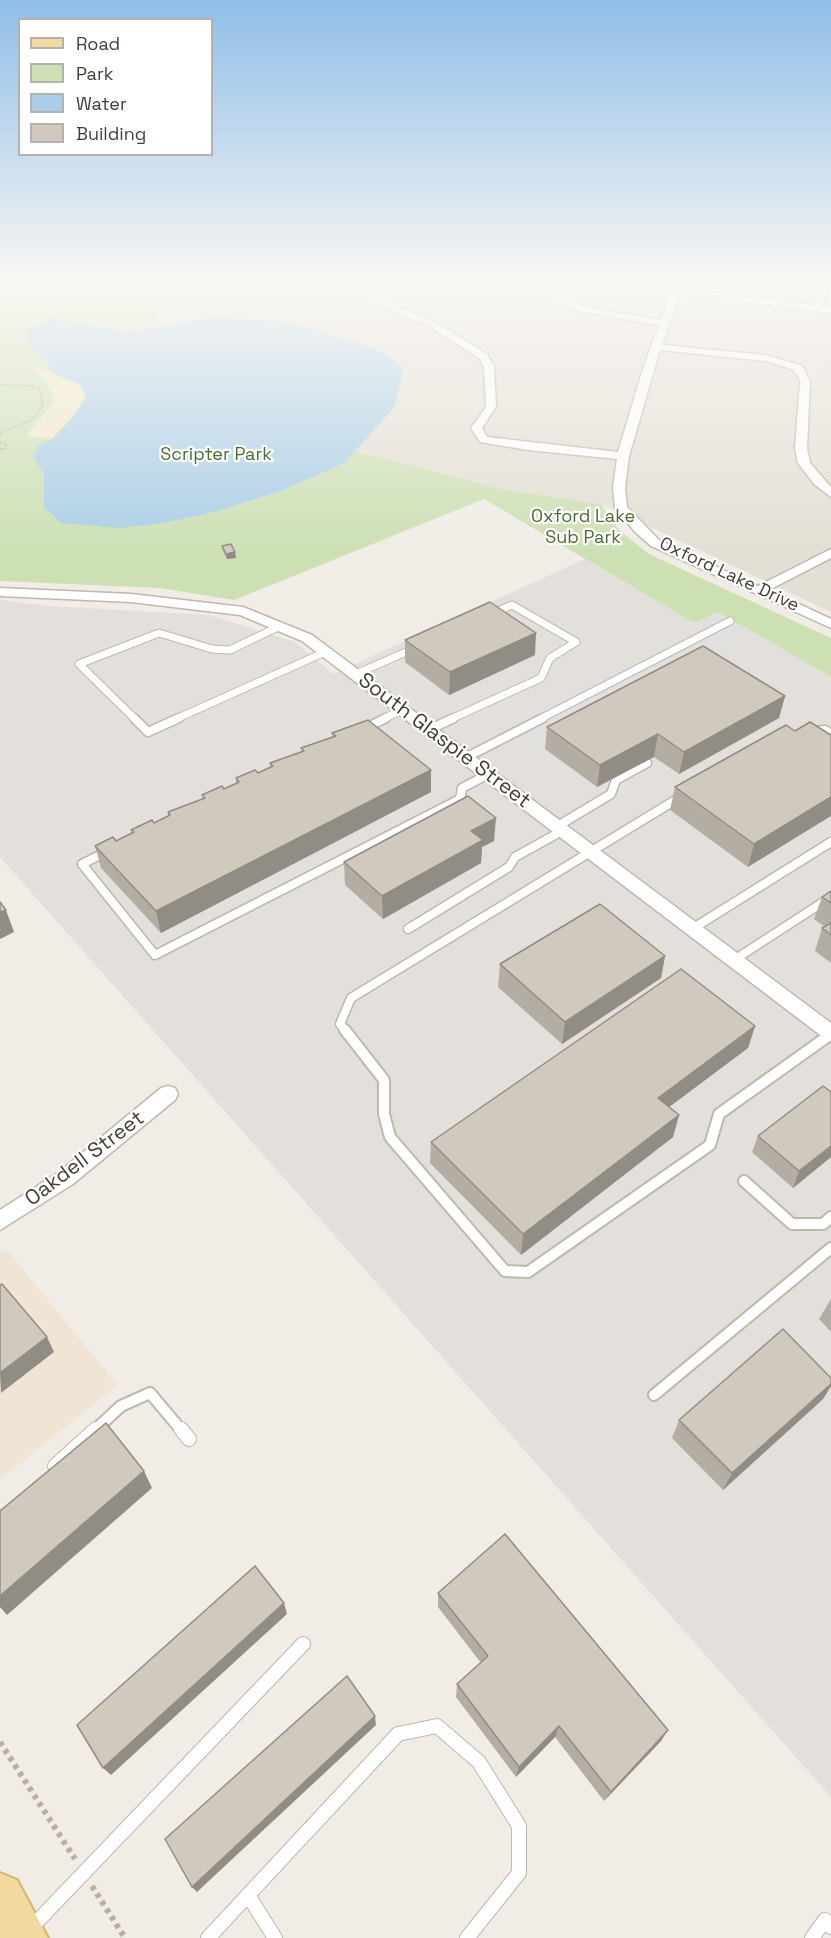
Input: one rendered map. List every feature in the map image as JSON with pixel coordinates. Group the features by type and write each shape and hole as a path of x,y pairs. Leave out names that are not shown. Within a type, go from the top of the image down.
{"street":[{"path":"489,371 491,407 476,428 476,432 484,440 510,446 623,456"},
{"name":"Oxford Lake Drive","path":"649,371 623,456 619,488 621,507 639,529 655,543 831,624"},
{"path":"800,371 805,381 801,448 804,463 818,482 831,493"},
{"path":"758,591 831,553"},
{"name":"South Glaspie Street","path":"0,592 47,592 243,611 307,638 831,1034"},
{"name":"Oakdell Street","path":"0,1221 66,1178 168,1094"}],"lane":[{"path":"428,730 541,678 550,658 576,642 512,605 481,619"},
{"path":"465,758 730,621"},
{"path":"280,626 230,650 212,649 159,633 79,664 148,732 325,652"},
{"path":"356,674 419,646"},
{"path":"360,731 402,710"},
{"path":"802,731 825,730 831,734"},
{"path":"408,929 509,867 515,857 611,794 616,780 647,763"},
{"path":"114,848 82,864 155,955 460,799 462,788 487,775"},
{"path":"690,791 588,851 351,998 339,1024 384,1080 384,1114 390,1137 505,1271 528,1272 710,1145 719,1114 831,1034"},
{"path":"692,929 831,842"},
{"path":"734,960 831,897"},
{"path":"744,1181 792,1224 823,1224 831,1217"},
{"path":"654,1395 831,1248"},
{"path":"46,1474 121,1406 150,1393 189,1439"},
{"path":"16,1924 84,1873 303,1644"},
{"path":"208,1938 398,1734 437,1726 479,1762 519,1826 519,1873 467,1938"},
{"path":"248,1895 275,1938"},
{"path":"812,1938 825,1920 831,1927"}],"path":[{"path":"0,385 33,386 40,390 43,404 32,420 0,433"},
{"path":"0,442 6,445 5,449 0,449"},
{"path":"0,1742 125,1938"}],"shaded area":[{"path":"230,371 831,371 831,612 601,504 505,490 355,451"},
{"path":"585,559 694,623 718,612 831,677 831,1797 0,857 0,600 49,606 209,615 295,642 333,674"},
{"path":"722,615 760,636 539,752 503,726"},
{"path":"6,1249 118,1385 0,1480 0,1253"}],"green space":[{"name":"Scripter Park","path":"0,371 402,371 396,402 355,451 505,490 601,504 618,529 649,554 831,638 831,677 718,612 694,623 484,499 234,600 160,588 0,581"}],"sand":[{"path":"34,371 51,371 61,378 78,383 85,394 80,408 52,439 26,436 53,402 45,379"}],"water":[{"path":"51,371 402,371 396,402 391,411 344,463 281,491 210,513 162,523 121,528 61,523 44,507 44,474 33,457 38,446 52,439 70,421 85,399 85,394 78,383"}],"building":[{"path":"231,544 235,552 226,554 222,546"},
{"path":"490,602 536,633 450,672 405,640"},
{"path":"703,646 785,696 684,752 658,734 600,765 547,727"},
{"path":"368,720 431,770 156,911 95,846 113,837 116,841 134,832 131,830 170,815 168,812 205,798 202,795 222,786 224,789 239,782 236,778 255,770 258,773 273,766 270,763 304,751 301,748 336,736 332,733"},
{"path":"810,722 831,735 831,797 754,844 675,787 786,725 795,731"},
{"path":"468,796 496,818 471,831 483,840 382,896 344,862"},
{"path":"831,891 831,903 822,897"},
{"path":"0,902 6,910 0,912"},
{"path":"600,904 665,956 565,1022 500,964"},
{"path":"831,923 831,935 822,928"},
{"path":"681,969 755,1026 658,1098 679,1115 523,1234 431,1142"},
{"path":"823,1086 831,1092 831,1146 799,1171 758,1136"},
{"path":"2,1284 47,1337 0,1373 0,1285"},
{"path":"783,1329 831,1378 831,1384 732,1473 679,1420"},
{"path":"106,1423 144,1471 0,1596 0,1511"},
{"path":"505,1534 668,1730 611,1792 559,1726 519,1767 457,1684 488,1656 438,1593"},
{"path":"255,1566 284,1603 103,1768 77,1725"},
{"path":"347,1676 375,1716 192,1887 165,1839"}],"park label":[{"name":"Oxford Lake Sub Park","path":"583,527"}]}
